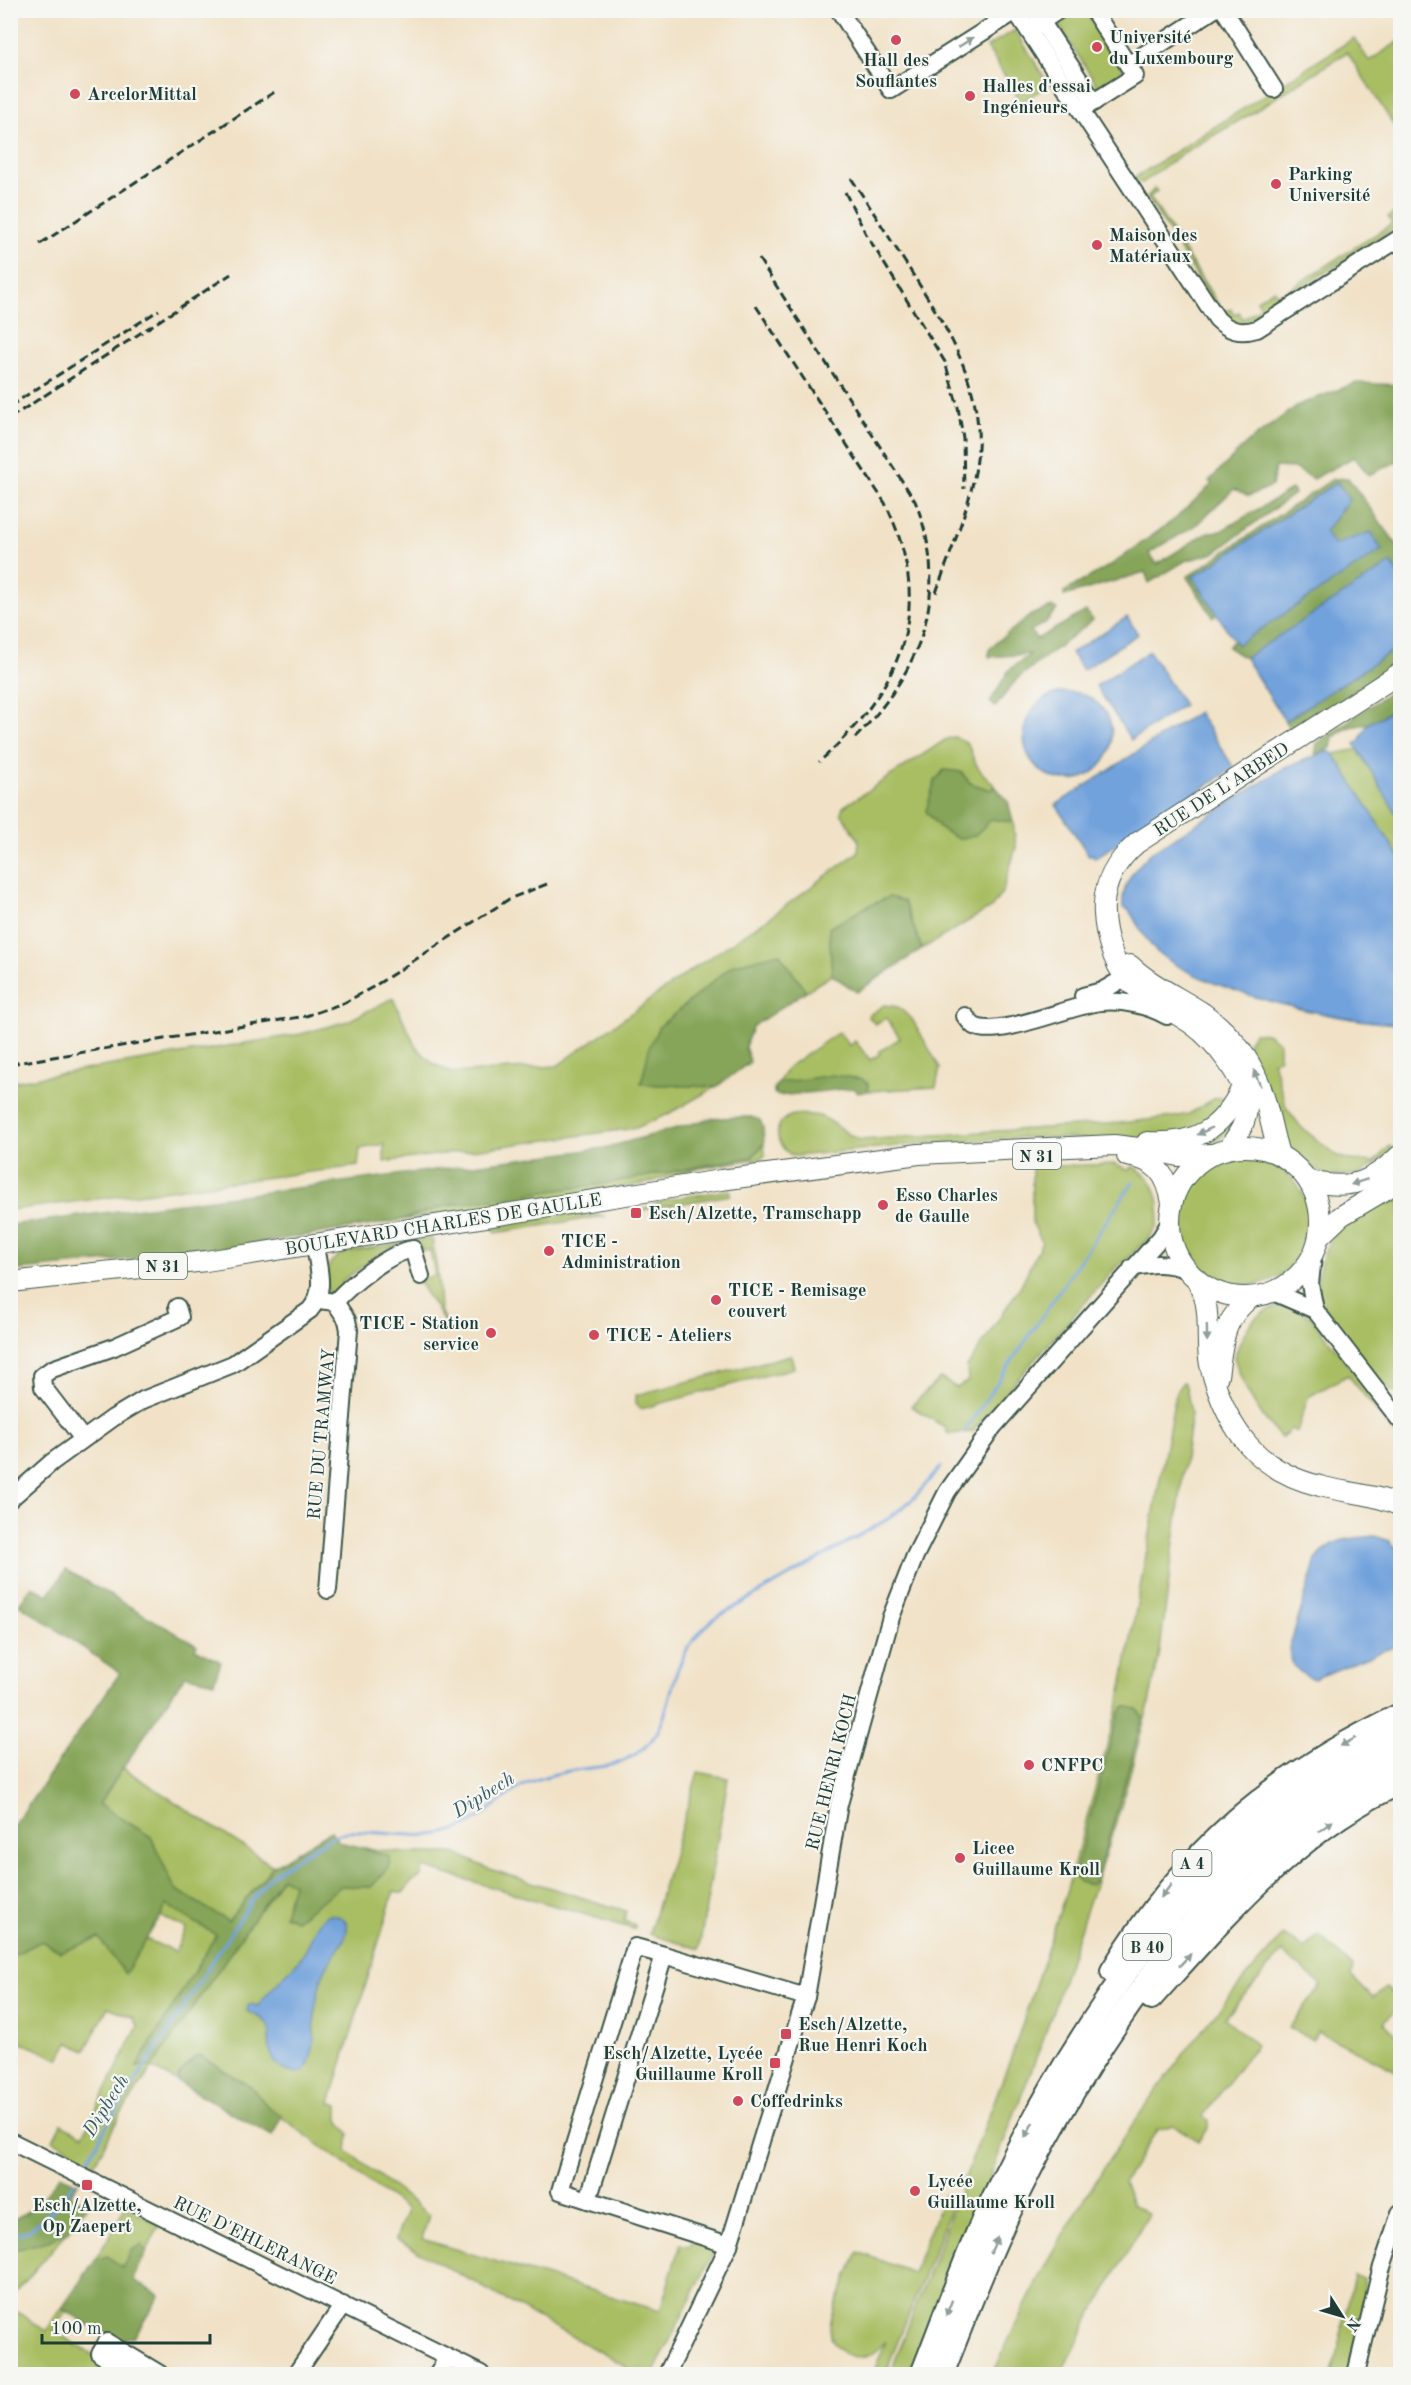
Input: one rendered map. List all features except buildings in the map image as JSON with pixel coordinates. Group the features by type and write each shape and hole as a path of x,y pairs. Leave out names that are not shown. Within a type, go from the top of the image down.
{"highway":[{"name":"A 4","path":"922,2374 997,2191 1057,2079 1080,2025 1145,1920 1173,1883 1241,1815 1289,1777 1349,1741 1401,1715"},
{"name":"B 40","path":"1057,2079 1132,1965 1220,1863 1255,1830 1314,1786 1359,1759 1401,1739"},
{"name":"B 40","path":"1067,2102 1124,2012 1182,1935 1228,1883 1264,1849 1315,1809 1371,1775 1401,1761"},
{"path":"942,2374 1006,2220 1067,2102 1107,2058 1145,2004 1244,1897 1277,1865 1333,1821 1401,1782"}],"main road":[{"name":"RUE DE L'ARBED","path":"1280,1154 1270,1128 1264,1096 1254,1071 1237,1044 1196,1026 1159,1004 1126,977 1118,965 1104,920 1104,895 1113,872 1127,851 1137,843 1401,673"},
{"name":"RUE DE L'ARBED","path":"1111,945 1136,971 1204,1014 1242,1087 1247,1106 1245,1120 1220,1151"},
{"name":"BOULEVARD CHARLES DE GAULLE","path":"1059,1146 1087,1139 1172,1142 1192,1137 1214,1127 1226,1116 1242,1087"},
{"name":"BOULEVARD CHARLES DE GAULLE","path":"10,1282 206,1261 747,1176 919,1154 1114,1145 1178,1156 1220,1151"},
{"path":"1192,1275 1216,1292 1234,1297 1252,1297 1273,1292 1289,1284 1302,1272 1320,1236 1319,1208 1310,1181 1296,1166 1280,1154 1263,1148 1246,1146 1220,1151 1193,1167 1180,1183 1172,1203 1169,1224 1172,1240 1178,1256 1192,1275 1207,1306 1208,1352 1216,1387 1222,1404 1241,1438 1265,1461 1292,1477 1318,1486 1373,1497 1401,1506"},
{"name":"BOULEVARD CHARLES DE GAULLE","path":"875,1161 920,1163 1059,1155 1133,1156 1149,1162 1162,1172 1168,1184 1172,1203"},
{"path":"1310,1181 1338,1186 1359,1184 1388,1167 1401,1155"},
{"path":"1320,1236 1341,1216 1401,1181"},
{"path":"1216,1387 1227,1325 1235,1311 1252,1297"}],"street":[{"path":"839,10 891,90 1015,11 1035,21 1217,319 1236,332 1257,329 1401,238"},
{"path":"1035,21 1059,10"},
{"path":"1087,106 1135,76 1093,10"},
{"path":"1128,65 1213,10"},
{"path":"1224,10 1274,89"},
{"path":"998,1028 1047,1007 1102,991 1126,977"},
{"path":"965,1016 974,1026 986,1029 998,1028 1029,1022 1100,1002 1124,1002 1161,1012 1214,1034"},
{"name":"RUE HENRI KOCH","path":"667,2374 729,2245 806,1997 839,1804 891,1617 915,1556 947,1492 993,1427 1131,1268 1161,1237 1169,1224"},
{"path":"315,1245 321,1286 333,1298"},
{"path":"10,1499 37,1474 83,1439 143,1400 233,1364 396,1253 413,1248 421,1276"},
{"path":"1312,1256 1310,1284 1315,1310"},
{"path":"1131,1268 1153,1263 1170,1264 1192,1275"},
{"path":"1273,1292 1315,1310 1398,1412"},
{"name":"RUE DU TRAMWAY","path":"328,1590 349,1330 347,1320 333,1298"},
{"path":"83,1439 43,1387 42,1376 52,1369 114,1347 180,1317 177,1307"},
{"path":"729,2245 560,2191 635,1947 806,1997"},
{"path":"588,2200 664,1955"},
{"name":"RUE D'EHLERANGE","path":"10,2141 481,2374"},
{"path":"1356,2374 1381,2270 1401,2213"},
{"path":"296,2374 343,2306"},
{"path":"134,2374 100,2354 107,2342 160,2374"},
{"path":"437,2374 448,2358"}],"green space":[{"path":"1066,11 1086,11 1128,76 1102,93 1054,18"},
{"path":"1015,30 1049,85 1021,102 987,47"},
{"path":"1354,38 1369,61 1400,41 1400,135 1347,52 1252,113 1185,152 1142,183 1131,180"},
{"path":"1155,188 1157,191 1150,197 1223,312 1231,309 1234,314 1239,312 1243,319 1261,307 1257,300 1274,289 1279,296 1392,224 1388,217 1400,209 1400,225 1245,323 1236,324 1221,315 1147,197"},
{"path":"1356,383 1400,385 1400,460 1369,475 1354,457 1313,479 1294,468 1275,467 1272,486 1249,496 1234,489 1195,526 1149,553 1157,564 1208,532 1221,531 1292,489 1295,493 1214,553 1185,561 1149,583 1145,572 1064,596 1064,592 1114,563 1175,519 1212,484 1209,481 1247,443 1298,405"},
{"path":"1348,478 1400,549 1400,577 1391,564 1245,658 1228,647 1234,640 1237,645 1334,545 1325,532 1349,499 1337,482 1193,577 1217,614 1213,617 1187,577 1333,479"},
{"path":"1052,607 1057,609 1045,623 1030,631 1037,639 1086,611 1093,620 1017,679 995,707 990,702 1009,670 1030,654 989,657 989,650 1031,615"},
{"path":"1400,646 1400,663 1293,735 1285,721"},
{"path":"1400,685 1400,706 1368,724 1349,727 1333,737 1331,748 1315,755 1317,743"},
{"path":"953,737 964,741 969,746 978,767 995,786 991,790 970,783 961,772 944,770 935,781 926,811 942,830 975,835 991,819 1013,822 1016,847 1003,891 992,907 922,949 913,928 868,906 830,928 832,975 806,991 779,954 733,965 659,1027 641,1084 716,1087 668,1114 636,1128 384,1162 384,1144 360,1149 358,1166 11,1210 11,1082 301,1034 348,1021 393,998 416,1047 434,1064 452,1073 557,1066 697,966 769,918 858,852 859,840 841,813 843,807"},
{"path":"1358,749 1400,820 1400,858 1334,754"},
{"path":"944,770 961,772 970,783 990,790 995,786 1008,801 1013,822 992,819 975,835 958,839 942,830 926,811 935,781"},
{"path":"889,897 904,901 922,949 857,992 832,975 829,928"},
{"path":"779,953 806,991 752,1027 745,1047 750,1062 716,1087 641,1084 650,1045 659,1027 733,965"},
{"path":"884,1005 898,1007 912,1019 940,1068 936,1087 868,1091 868,1084 804,1081 778,1083 788,1067 839,1032 850,1046 855,1041 870,1060 880,1054 879,1052 900,1038 886,1018 875,1024 868,1016"},
{"path":"1254,1033 1267,1033 1279,1042 1279,1058 1273,1061 1286,1107 1301,1127 1337,1156 1350,1160 1374,1162 1390,1146 1394,1150 1359,1175 1328,1176 1284,1146 1247,1043"},
{"path":"833,1075 862,1079 868,1084 868,1091 858,1093 854,1088 778,1096 774,1093 778,1083"},
{"path":"1215,1098 1224,1098 1234,1103 1236,1119 1230,1130 1219,1140 1202,1149 1087,1139 1029,1137 918,1144 796,1156 785,1150 778,1139 779,1126 782,1121 790,1116 803,1114 825,1118 861,1140 1119,1123 1174,1117 1189,1114"},
{"path":"751,1117 760,1120 763,1127 764,1144 752,1157 609,1183 449,1205 397,1221 209,1251 11,1271 11,1225 605,1148 713,1118"},
{"path":"764,1144 765,1155 762,1158 696,1169 643,1184 397,1221 449,1205 609,1183 752,1157"},
{"path":"1246,1159 1270,1164 1290,1178 1304,1198 1309,1222 1304,1246 1290,1266 1270,1280 1246,1285 1222,1280 1202,1266 1188,1246 1183,1222 1188,1198 1202,1178 1222,1164"},
{"path":"1115,1164 1129,1170 1132,1166 1152,1183 1159,1206 1157,1225 1153,1232 1118,1265 973,1432 950,1434 946,1432 946,1428 911,1406 940,1378 957,1388 968,1381 967,1367 1020,1287 1042,1242 1032,1222 1032,1167"},
{"path":"1400,1188 1400,1394 1385,1388 1322,1306 1317,1284 1322,1259 1340,1226 1360,1210"},
{"path":"730,1190 730,1195 642,1210 664,1200"},
{"path":"569,1214 605,1216 495,1233 494,1227"},
{"path":"432,1238 440,1310 447,1326 417,1279 435,1276 430,1250 422,1251 421,1247 396,1253 391,1247 342,1281 345,1287 330,1295 327,1292 328,1268 334,1260 346,1252"},
{"path":"1288,1305 1310,1316 1400,1431 1400,1440 1348,1375 1308,1397 1297,1432 1291,1429 1281,1438 1272,1428 1247,1391 1234,1357 1247,1329 1259,1315 1267,1310"},
{"path":"791,1355 794,1368 640,1409 636,1403 636,1395"},
{"path":"1183,1382 1186,1386 1191,1413 1159,1657 1148,1708 1119,1813 1044,2037 914,2374 890,2374 1013,2052 1067,1889 1119,1703 1176,1391","holes":["1138,1710 1143,1717 1117,1810 1096,1880"]},
{"path":"66,1570 197,1645 195,1649 221,1662 214,1682 185,1675 99,1804 151,1837 175,1889 228,1921 273,1866 331,1831 339,1842 390,1857 389,1867 371,1887 341,1886 296,1920 284,1915 293,1884 282,1877 152,2067 137,2066 216,1935 167,1905 125,1974 99,1938 61,1952 42,1941 11,1956 11,1830 120,1673 19,1604 32,1586 48,1595"},
{"path":"1125,1706 1138,1710 1143,1717 1096,1880 1090,1885 1079,1882 1074,1876 1119,1713"},
{"path":"123,1768 273,1866 228,1922 175,1889 151,1837 99,1804"},
{"path":"698,1772 728,1778 699,1949 649,1934"},
{"path":"364,1848 406,1853 455,1853 489,1869 626,1911 624,1921 635,1925 634,1929 423,1867 421,1877 411,1882 403,1893 394,1891 330,2103 338,2106 338,2119 349,2134 347,2151 429,2215 422,2239 660,2311 680,2244 690,2246 692,2241 715,2250 653,2374 624,2374 627,2367 396,2239 407,2210 269,2108 251,2087 195,2057 178,2076 178,2082 152,2068 120,2115 93,2167 70,2156 72,2150 53,2140 61,2124 83,2135 138,2026 133,2017 108,2007 85,2051 68,2042 59,2059 11,2038 11,1956 42,1941 61,1952 99,1938 125,1974 146,1939 175,1952 186,1928 160,1916 167,1905 217,1935 137,2066 152,2067 283,1876 293,1884 296,1920 341,1886 371,1887 389,1867 390,1858"},
{"path":"1283,1935 1304,1948 1319,1935 1353,1967 1351,1976 1373,1998 1386,1988 1400,1999 1400,2005 1384,2023 1400,2038 1400,2073 1317,2031 1313,2040 1289,2028 1321,1985 1282,1952 1225,2018 1256,2045 1203,2116 1209,2120 1208,2127 1199,2141 1173,2125 1157,2130 1124,2182 1132,2204 1149,2214 1084,2328 1062,2374 993,2374 1052,2256 1120,2143 1197,2036"},
{"path":"201,2056 251,2087 269,2108 282,2115 272,2136 178,2082 178,2076 195,2057"},
{"path":"60,2175 78,2183 70,2195 87,2205 69,2230 51,2240 11,2251 11,2220 33,2207"},
{"path":"944,2195 954,2200 885,2374 873,2374 886,2341 873,2354 855,2357 840,2351 831,2338 831,2320 842,2290 858,2252 913,2273"},
{"path":"125,2207 160,2224 147,2251 141,2245 122,2268 108,2256 95,2260"},
{"path":"69,2230 11,2298 11,2251 50,2240"},
{"path":"142,2245 147,2251 133,2280 160,2295 134,2337 116,2342 62,2308 95,2260 108,2256 122,2268 132,2250"},
{"path":"1354,2276 1364,2278 1365,2302 1348,2374 1332,2374"},
{"path":"10,2307 46,2331 62,2308 66,2312 54,2331 123,2374 11,2374"}],"water":[{"path":"1337,482 1349,499 1325,532 1334,545 1371,532 1382,550 1237,645 1193,577"},
{"path":"1391,563 1400,577 1400,646 1285,721 1245,658"},
{"path":"1127,617 1138,634 1083,670 1071,653"},
{"path":"1149,651 1184,705 1131,740 1096,686"},
{"path":"1068,692 1085,696 1099,705 1108,719 1112,736 1108,753 1099,767 1085,776 1068,780 1051,776 1037,767 1028,753 1024,736 1028,719 1037,705 1051,696"},
{"path":"1400,706 1400,820 1355,744 1368,724"},
{"path":"1198,712 1234,768 1095,858 1092,854 1089,856 1056,805"},
{"path":"1328,751 1334,754 1400,858 1400,1024 1343,1018 1309,1011 1239,992 1206,980 1157,952 1145,938 1129,910 1123,908 1124,891 1130,877 1152,852 1284,768"},
{"path":"1374,1536 1390,1541 1400,1552 1400,1644 1314,1679 1308,1677 1296,1668 1289,1649 1316,1560 1329,1547 1342,1540"},
{"path":"329,1914 339,1916 344,1920 347,1926 346,1936 325,1969 320,1984 315,2007 313,2050 309,2064 305,2071 291,2072 279,2066 272,2055 270,2030 267,2023 247,2011 249,2004 258,2006 293,1967 304,1953 316,1927"}],"waterway":[{"path":"964,1432 1133,1182"},
{"name":"Dipbech","path":"86,2164 108,2124 252,1900 269,1878 307,1852 340,1834 361,1832 429,1835 456,1830 474,1821 515,1790 530,1782 563,1772 613,1765 640,1751 658,1731 679,1666 698,1634 708,1624 888,1519 913,1499 941,1467"},
{"path":"10,2235 29,2231 54,2209 75,2182"}],"railway":[{"path":"40,244 276,91"},
{"path":"851,178 948,333 959,355 974,400 978,424 976,467 962,522 936,593"},
{"path":"845,192 866,234 945,362 958,407 963,438 964,489"},
{"path":"759,259 915,501 926,535 930,568 930,599 924,629 897,686 854,739"},
{"path":"10,418 231,274"},
{"path":"756,306 885,503 900,542 908,578 909,612 902,644 890,675 871,705 848,734 819,762"},
{"path":"10,406 159,310"},
{"path":"10,1064 306,1016 344,1003 373,987 509,899 547,884"}],"place":[{"name":"Hall des Souflantes","path":"896,40"},
{"name":"Université du Luxembourg","path":"1097,47"},
{"name":"ArcelorMittal","path":"75,94"},
{"name":"Halles d'essai Ingénieurs","path":"970,96"},
{"name":"Parking Université","path":"1276,184"},
{"name":"Maison des Matériaux","path":"1097,245"},
{"name":"Esso Charles de Gaulle","path":"883,1205"},
{"name":"Esch/Alzette, Tramschapp","path":"636,1213"},
{"name":"TICE - Administration","path":"549,1251"},
{"name":"TICE - Remisage couvert","path":"716,1300"},
{"name":"TICE - Station service","path":"491,1333"},
{"name":"TICE - Ateliers","path":"594,1335"},
{"name":"CNFPC","path":"1029,1765"},
{"name":"Licee Guillaume Kroll","path":"960,1858"},
{"name":"Esch/Alzette, Rue Henri Koch","path":"786,2034"},
{"name":"Esch/Alzette, Lycée Guillaume Kroll","path":"775,2063"},
{"name":"Coffedrinks","path":"738,2101"},
{"name":"Esch/Alzette, Op Zaepert","path":"87,2185"},
{"name":"Lycée Guillaume Kroll","path":"915,2191"}]}
